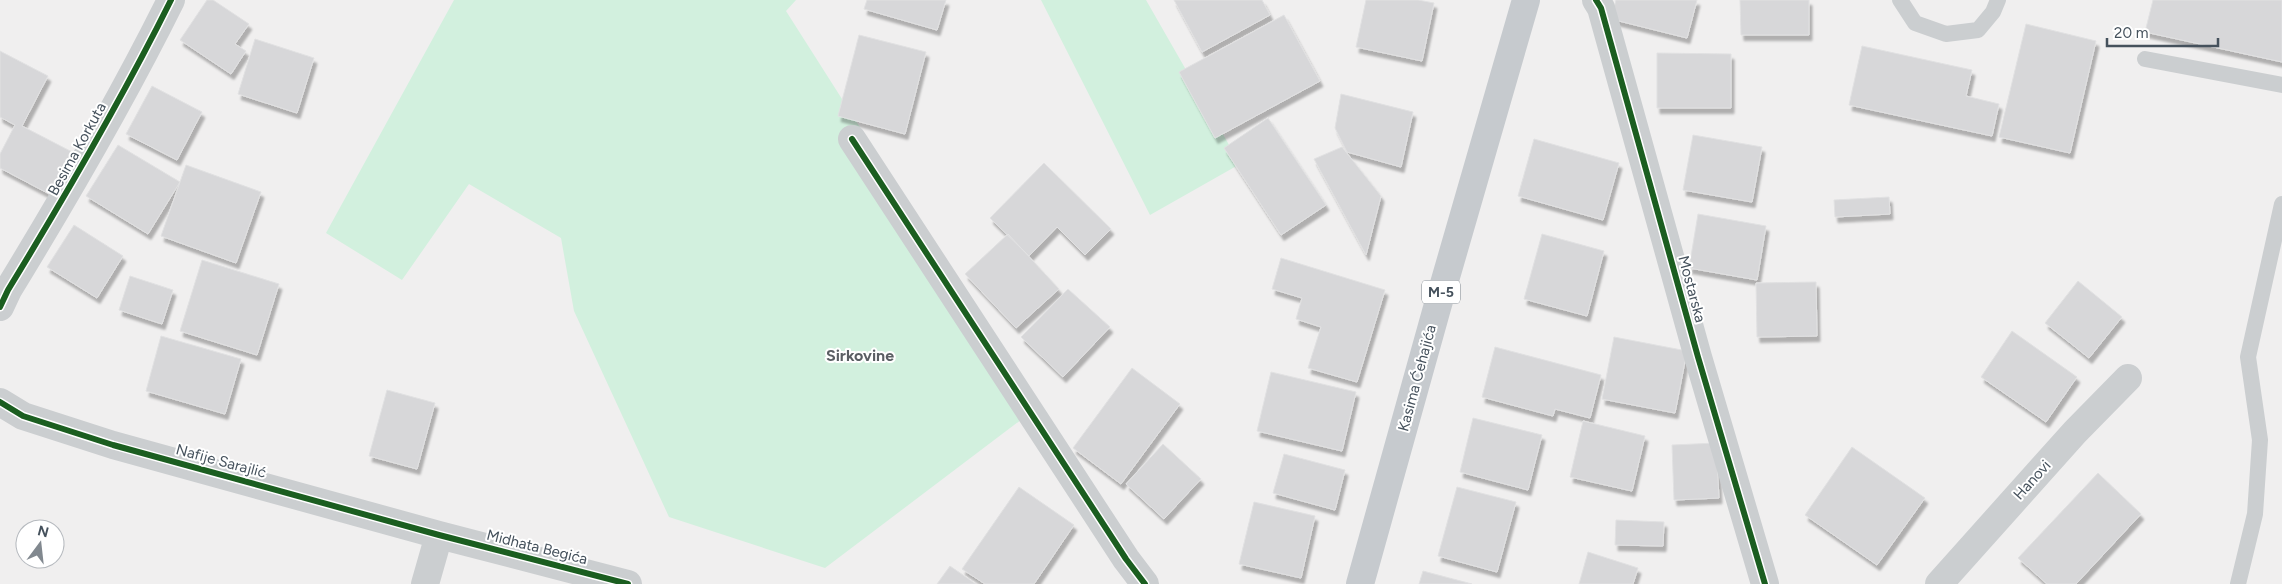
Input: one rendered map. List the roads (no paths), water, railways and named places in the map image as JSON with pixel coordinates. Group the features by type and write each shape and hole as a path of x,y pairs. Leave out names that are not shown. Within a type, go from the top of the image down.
{"main road":[{"name":"Kasima Ćehajića","path":"1360,584 1439,299 1526,0"}],"street":[{"name":"Besima Korkuta","path":"0,307 8,290 73,182 148,47 171,0"},
{"name":"Mostarska","path":"1596,0 1601,8 1698,357 1765,584"},
{"path":"852,139 1126,559 1145,584"},
{"name":"Hanovi","path":"1939,584 2075,432 2128,378"},
{"name":"Nafije Sarajlić","path":"0,402 23,416 113,445 439,535"},
{"path":"425,584 439,535"},
{"name":"Midhata Begića","path":"439,535 628,584"}],"lane":[{"path":"1900,0 1914,23 1946,34 1978,30 1993,12 1998,0"},
{"path":"2145,59 2282,85"},
{"path":"2238,584 2255,514 2260,440 2248,357 2282,204"}],"district":[{"name":"Sirkovine","path":"860,355"}]}
